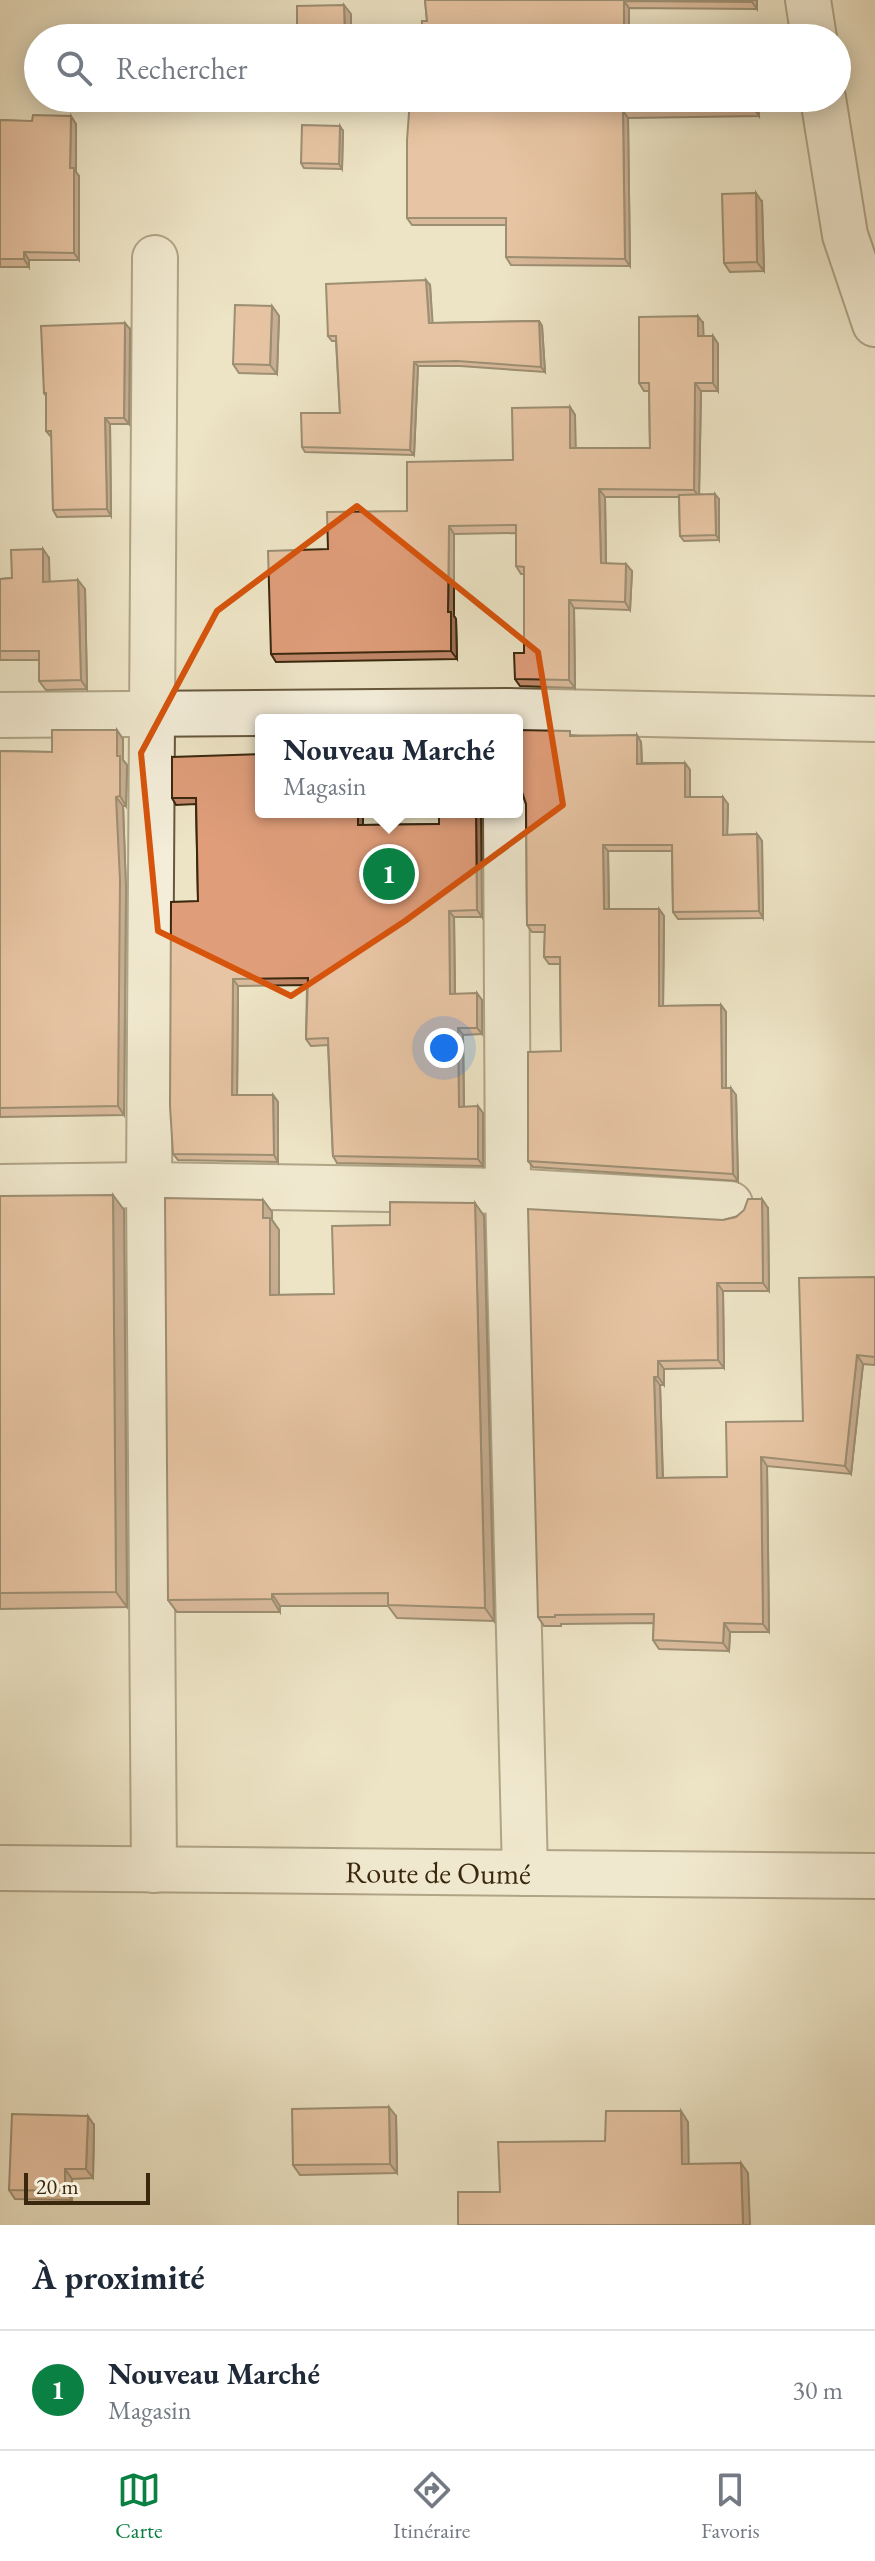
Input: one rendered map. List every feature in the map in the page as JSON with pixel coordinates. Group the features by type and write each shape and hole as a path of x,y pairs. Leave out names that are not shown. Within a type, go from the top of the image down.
{"street":[{"path":"808,0 812,24"},
{"path":"825,112 845,235 875,324"},
{"path":"154,1870 149,1185 155,258"},
{"path":"0,715 255,715"},
{"path":"523,716 875,719"},
{"path":"506,818 508,1191 525,1873"},
{"path":"0,1187 149,1185 508,1191 730,1204"},
{"name":"Route de Oumé","path":"0,1868 875,1876"}],"highlighted area":[{"path":"357,506 538,652 563,805 405,921 291,996 158,931 141,753 217,611"}],"building":[{"path":"425,0 752,0 624,1 624,24 422,24 422,21 427,21"},
{"path":"344,5 345,24 297,24 297,6"},
{"path":"409,112 623,112 625,259 506,257 506,218 407,218"},
{"path":"33,115 71,116 74,253 24,252 24,259 0,259 0,120 32,121"},
{"path":"302,125 340,126 339,164 301,163"},
{"path":"756,193 757,262 724,263 722,194"},
{"path":"426,280 429,323 539,321 541,367 457,361 414,362 410,450 302,447 301,413 340,413 336,336 328,336 326,284"},
{"path":"235,305 272,306 270,365 233,364"},
{"path":"698,316 698,336 713,336 713,383 695,383 694,490 599,489 601,563 626,564 625,602 569,600 569,680 515,679 514,653 524,653 524,567 516,566 516,525 449,526 451,651 271,654 268,551 328,549 327,512 407,511 407,462 513,460 512,408 570,407 570,448 650,448 649,383 639,383 639,317"},
{"path":"125,323 124,418 105,418 107,509 53,510 51,431 46,431 41,326"},
{"path":"715,494 716,535 680,536 679,495"},
{"path":"43,549 43,582 78,580 81,680 39,681 39,651 0,651 0,579 12,578 11,550"},
{"path":"52,730 117,730 117,756 120,756 120,796 116,797 120,880 118,1106 0,1108 0,751 52,752"},
{"path":"523,730 570,731 570,736 637,735 637,764 685,763 685,797 723,797 723,835 757,834 759,911 673,912 672,845 603,845 604,909 659,909 659,1006 721,1005 722,1088 731,1088 733,1174 528,1161 528,1052 561,1051 560,957 544,957 545,925 527,925 526,804 523,795"},
{"path":"255,754 255,818 358,818 358,825 439,824 439,818 476,818 477,910 449,911 450,994 477,993 477,1028 458,1028 459,1107 478,1106 478,1159 333,1156 328,1038 306,1039 308,978 233,979 232,1095 273,1095 274,1155 173,1154 170,1106 171,902 198,901 196,798 172,798 172,757"},
{"path":"113,1195 116,1592 0,1593 0,1196"},
{"path":"165,1198 263,1200 263,1218 270,1218 270,1295 334,1294 332,1226 390,1225 390,1202 475,1203 485,1608 388,1605 388,1593 272,1594 272,1599 168,1600"},
{"path":"748,1199 762,1199 763,1283 717,1283 718,1360 658,1361 658,1377 654,1377 657,1478 727,1477 726,1422 803,1421 799,1278 875,1277 875,1357 857,1355 845,1466 761,1457 763,1624 724,1623 723,1643 653,1640 654,1614 538,1617 528,1209 723,1220 736,1217 744,1210"},
{"path":"389,2107 390,2164 293,2165 292,2109"},
{"path":"606,2111 681,2111 682,2164 741,2163 743,2225 458,2225 458,2192 500,2192 498,2142 605,2141"},
{"path":"12,2114 88,2116 86,2169 65,2169 65,2191 9,2190"}],"place":[{"name":"Nouveau Marché","path":"389,874"}]}
